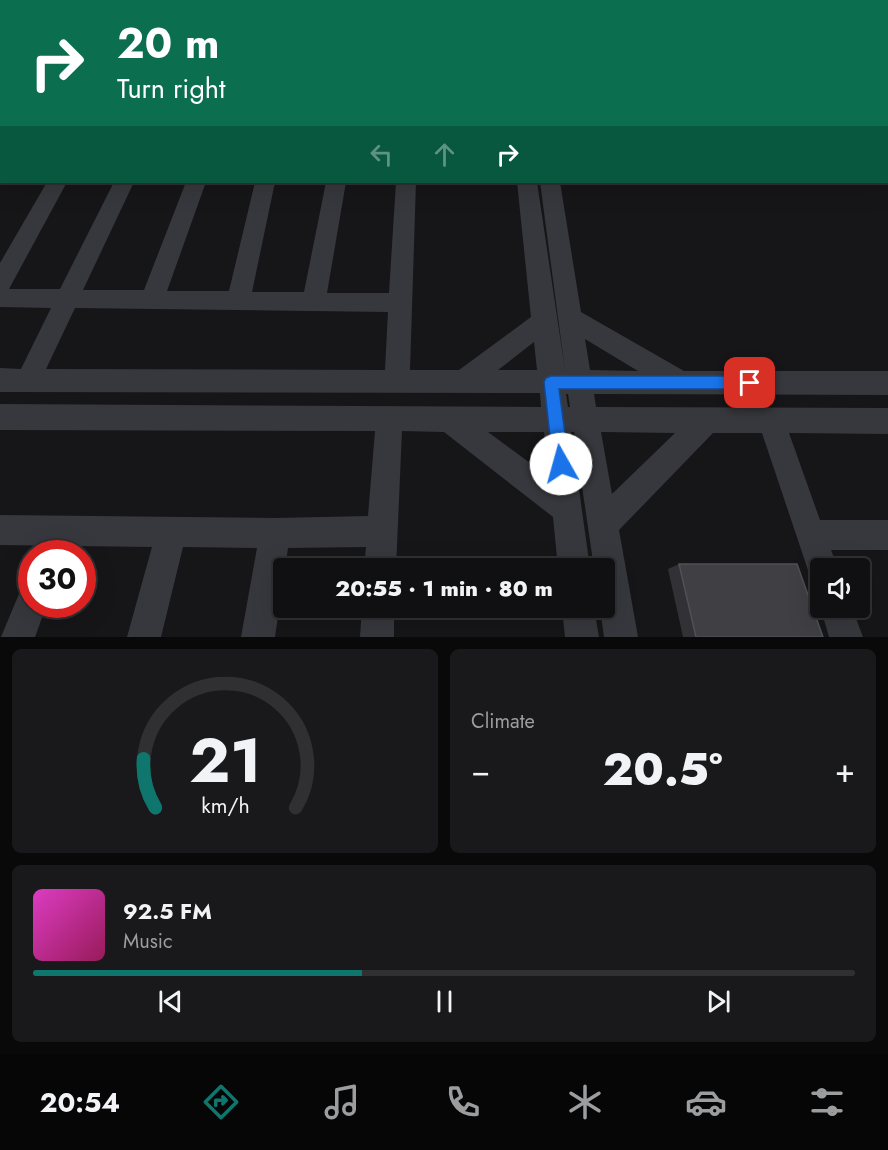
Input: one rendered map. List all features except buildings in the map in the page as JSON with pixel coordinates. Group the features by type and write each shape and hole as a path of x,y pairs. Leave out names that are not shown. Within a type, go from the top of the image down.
{"street":[{"path":"0,283 56,183"},
{"path":"28,380 124,183"},
{"path":"152,299 196,183"},
{"path":"238,301 265,183"},
{"path":"314,302 336,183"},
{"path":"398,381 406,183"},
{"path":"527,183 557,319 579,382 621,637"},
{"path":"550,183 557,319 551,382 572,558"},
{"path":"0,298 401,303"},
{"path":"463,382 557,319"},
{"path":"557,319 682,383"},
{"path":"0,380 888,383"},
{"path":"0,418 888,421"},
{"path":"381,558 389,418"},
{"path":"449,419 567,509"},
{"path":"603,524 707,420"},
{"path":"771,420 819,558"},
{"path":"0,530 41,540"},
{"path":"88,540 171,533 383,531"},
{"path":"144,637 171,533"},
{"path":"258,637 275,533"},
{"path":"811,535 888,535"},
{"path":"18,637 25,618"},
{"path":"377,637 378,618"},
{"path":"579,618 582,637"},
{"path":"839,618 846,637"}],"route":[{"path":"561,464 551,382 750,383"}]}
